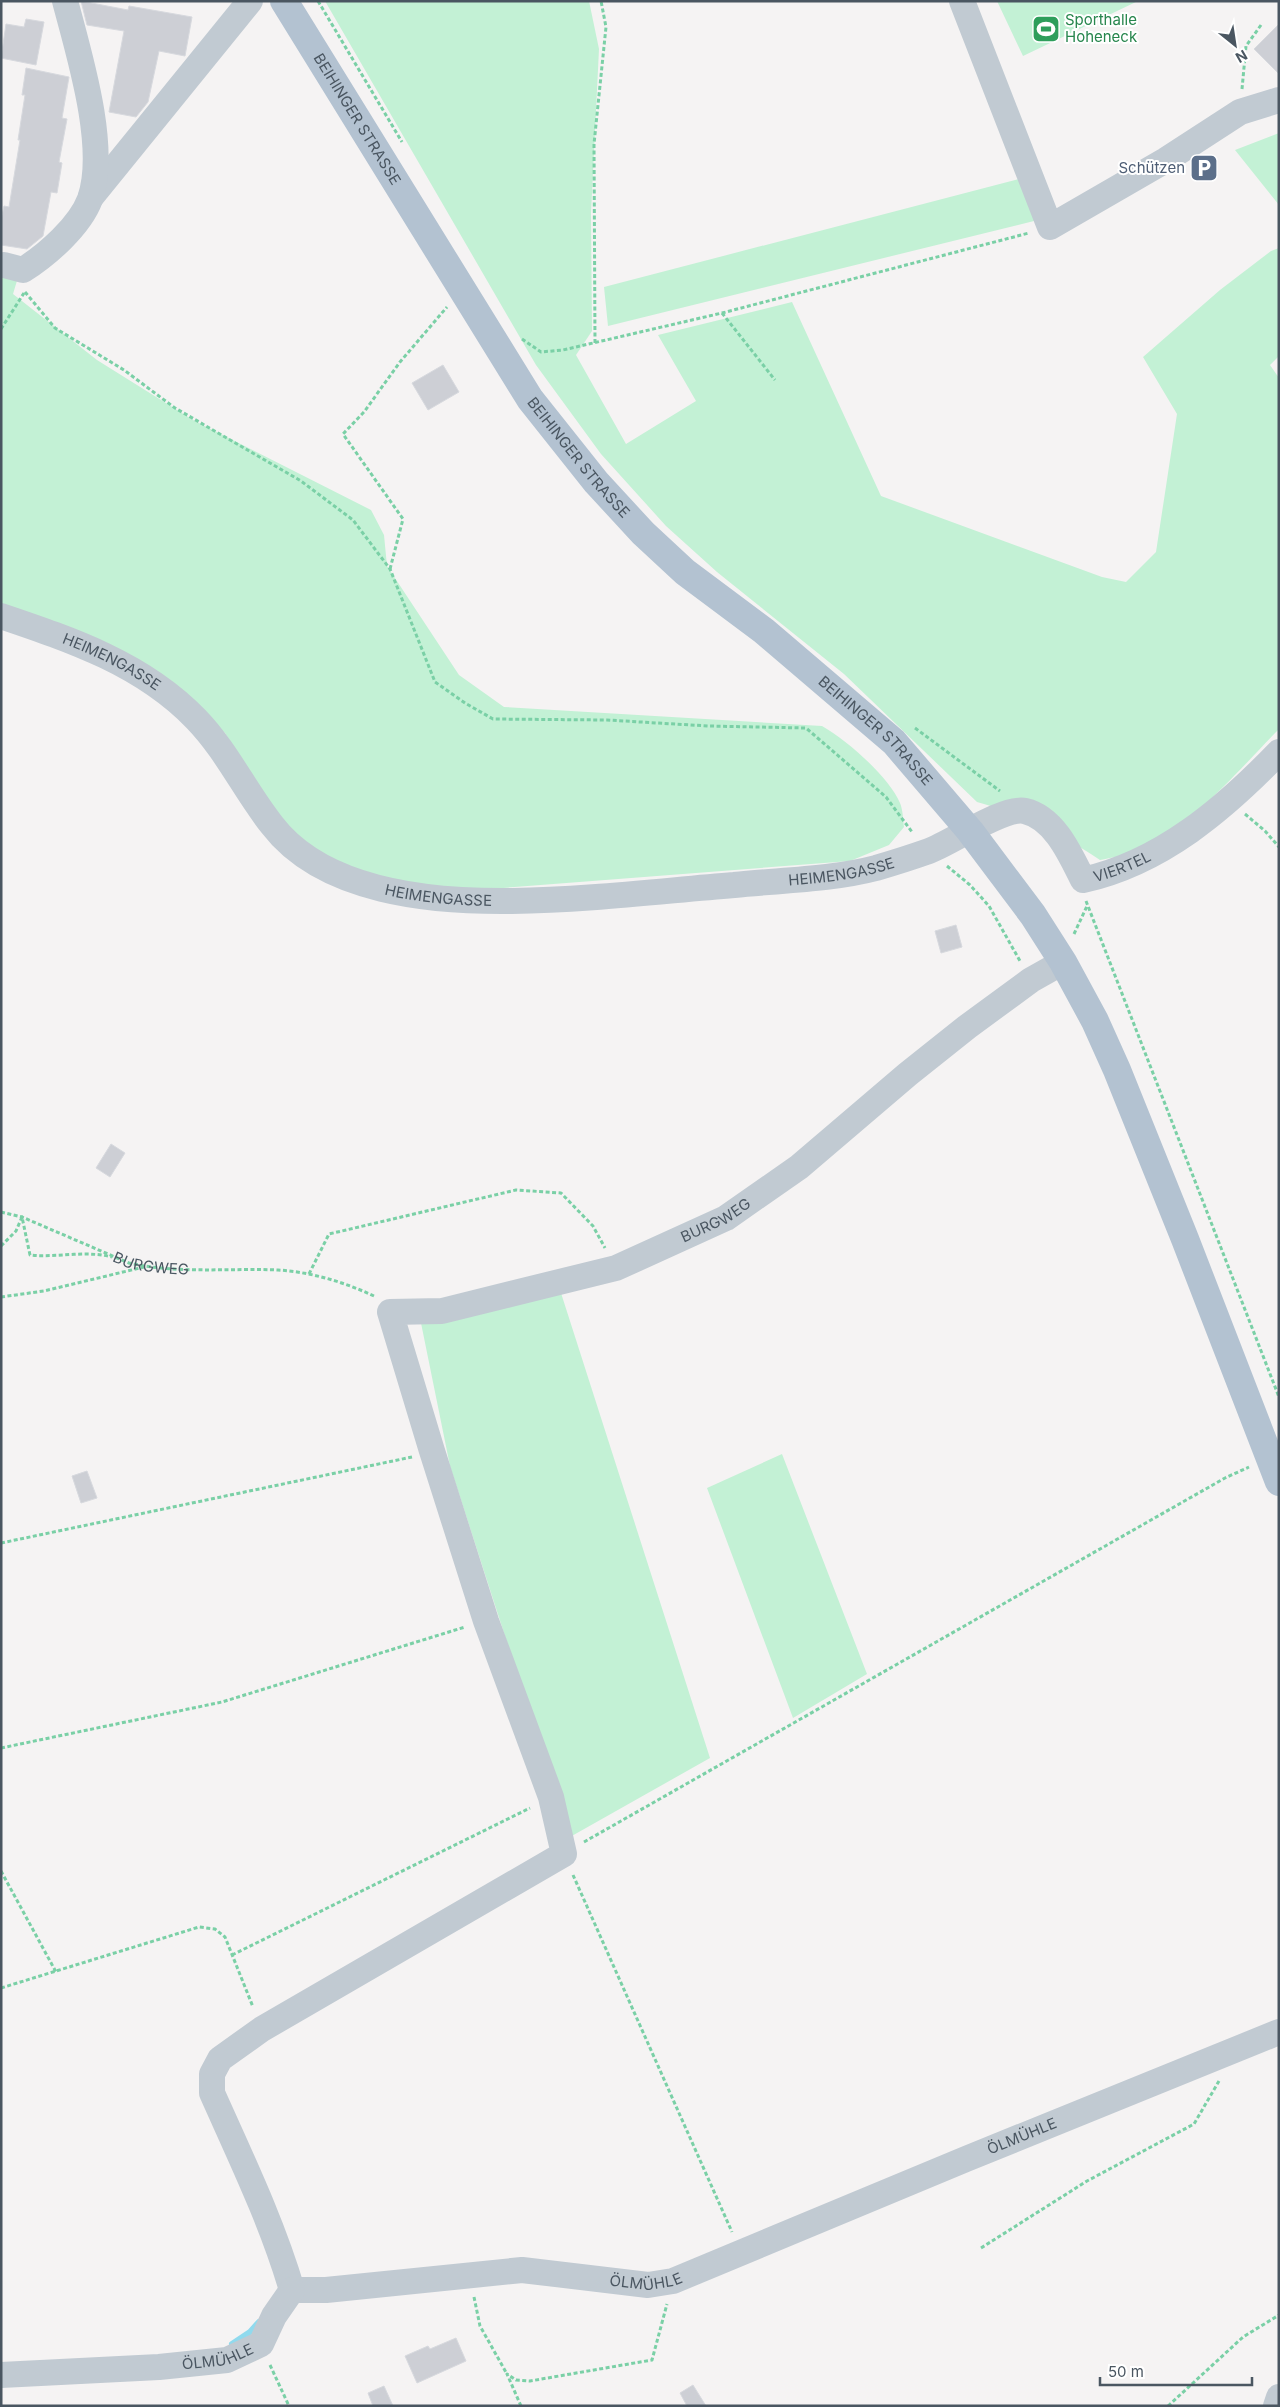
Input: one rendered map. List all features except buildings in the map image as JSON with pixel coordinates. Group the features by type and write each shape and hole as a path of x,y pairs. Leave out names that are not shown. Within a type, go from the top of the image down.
{"main road":[{"name":"BEIHINGER STRASSE","path":"284,1 427,229 461,290 530,399 596,482 685,572 764,631 894,742 970,831 1033,915 1063,962 1095,1021 1138,1120 1274,1470"}],"street":[{"path":"65,1 88,91 97,164 90,200"},
{"path":"18,275 42,257 73,226 90,200 250,1"},
{"path":"962,1 1050,227 1166,160 1240,112 1279,100"},
{"name":"HEIMENGASSE","path":"1,616 81,643 111,657 160,688 196,719 220,747 272,826 286,842 324,869 366,885 459,900 559,900 828,876 877,867 930,851 970,831"},
{"name":"VIERTEL","path":"1024,810 1041,818 1060,840 1083,880 1107,875 1157,852 1190,832 1223,805 1279,752"},
{"path":"970,831 1012,812 1024,810"},
{"name":"BURGWEG","path":"390,1312 442,1311 616,1268 726,1218 799,1167 908,1074 1031,980 1063,962"},
{"path":"292,2290 283,2256 212,2093 212,2074 220,2060 262,2030 564,1854 551,1797 486,1620 390,1312"},
{"name":"ÖLMÜHLE","path":"1,2375 159,2367 227,2360 261,2344 274,2316 292,2290 326,2290 522,2270 648,2285 673,2281 1279,2032"},
{"path":"1276,2406 1279,2397"}],"path":[{"path":"318,1 405,147"},
{"path":"594,343 594,144 606,27 601,1"},
{"path":"1240,112 1246,46 1262,25"},
{"path":"527,350 517,336 541,352 563,350 722,313 1050,227"},
{"path":"1,329 18,275"},
{"path":"18,275 55,328 124,370 175,408 302,481 353,520 390,570 435,682 493,718 607,720 708,726 806,728 886,797 911,831 930,851 970,885 989,906 1031,980"},
{"path":"390,570 403,519 343,434 364,412 400,362 461,290"},
{"path":"722,313 775,380"},
{"path":"912,726 1024,810"},
{"path":"1223,805 1247,815 1279,846"},
{"path":"1087,905 1279,1397"},
{"path":"309,1274 329,1234 516,1190 561,1193 593,1226 616,1268"},
{"name":"BURGWEG","path":"1,1212 22,1217 129,1263 194,1270 279,1270 309,1274 360,1289 378,1298 390,1312"},
{"path":"1,1246 16,1231 22,1217"},
{"path":"22,1217 30,1255 51,1257 85,1252 129,1263"},
{"path":"1,1297 44,1292 145,1266"},
{"path":"1,1543 397,1461 432,1451"},
{"path":"741,2253 564,1854 1225,1478 1274,1470"},
{"path":"1,1748 222,1702 486,1620"},
{"path":"232,1955 551,1797"},
{"path":"1,1871 56,1972"},
{"path":"1,1988 199,1927 215,1929 225,1937 262,2030"},
{"path":"982,2248 1087,2181 1194,2124 1222,2076 1229,2052"},
{"path":"468,2276 480,2326 521,2406"},
{"path":"506,2374 516,2380 530,2381 652,2360 673,2281"},
{"path":"1168,2406 1243,2337 1279,2316"},
{"path":"261,2344 289,2406"}],"green space":[{"path":"325,1 589,1 599,49 591,213 592,331 576,355 626,444 696,401 658,335 792,302 881,496 1102,577 1126,582 1156,552 1177,414 1143,357 1220,290 1271,251 1279,248 1279,356 1270,365 1279,378 1279,729 1215,795 1180,826 1145,849 1129,854 1100,860 1041,826 977,802 844,674 717,572 666,526 601,454 536,365"},
{"name":"Sporthalle Hoheneck","path":"997,1 1138,1 1023,56"},
{"path":"1279,133 1279,205 1235,150"},
{"path":"1019,179 1038,220 608,326 604,287"},
{"path":"1,271 19,274 13,294 97,360 193,420 371,510 384,535 387,566 459,675 504,707 822,726 855,750 887,782 900,803 904,827 889,845 850,861 464,891 355,875 284,829 225,733 117,655 1,606"},
{"path":"561,1293 710,1758 570,1837 450,1466 421,1323"},
{"path":"782,1454 867,1674 793,1718 707,1488"}],"waterway":[{"path":"232,2344 250,2332 259,2322"}],"place":[{"name":"Sporthalle Hoheneck","path":"1046,29"},
{"name":"Schützen","path":"1204,168"}]}
